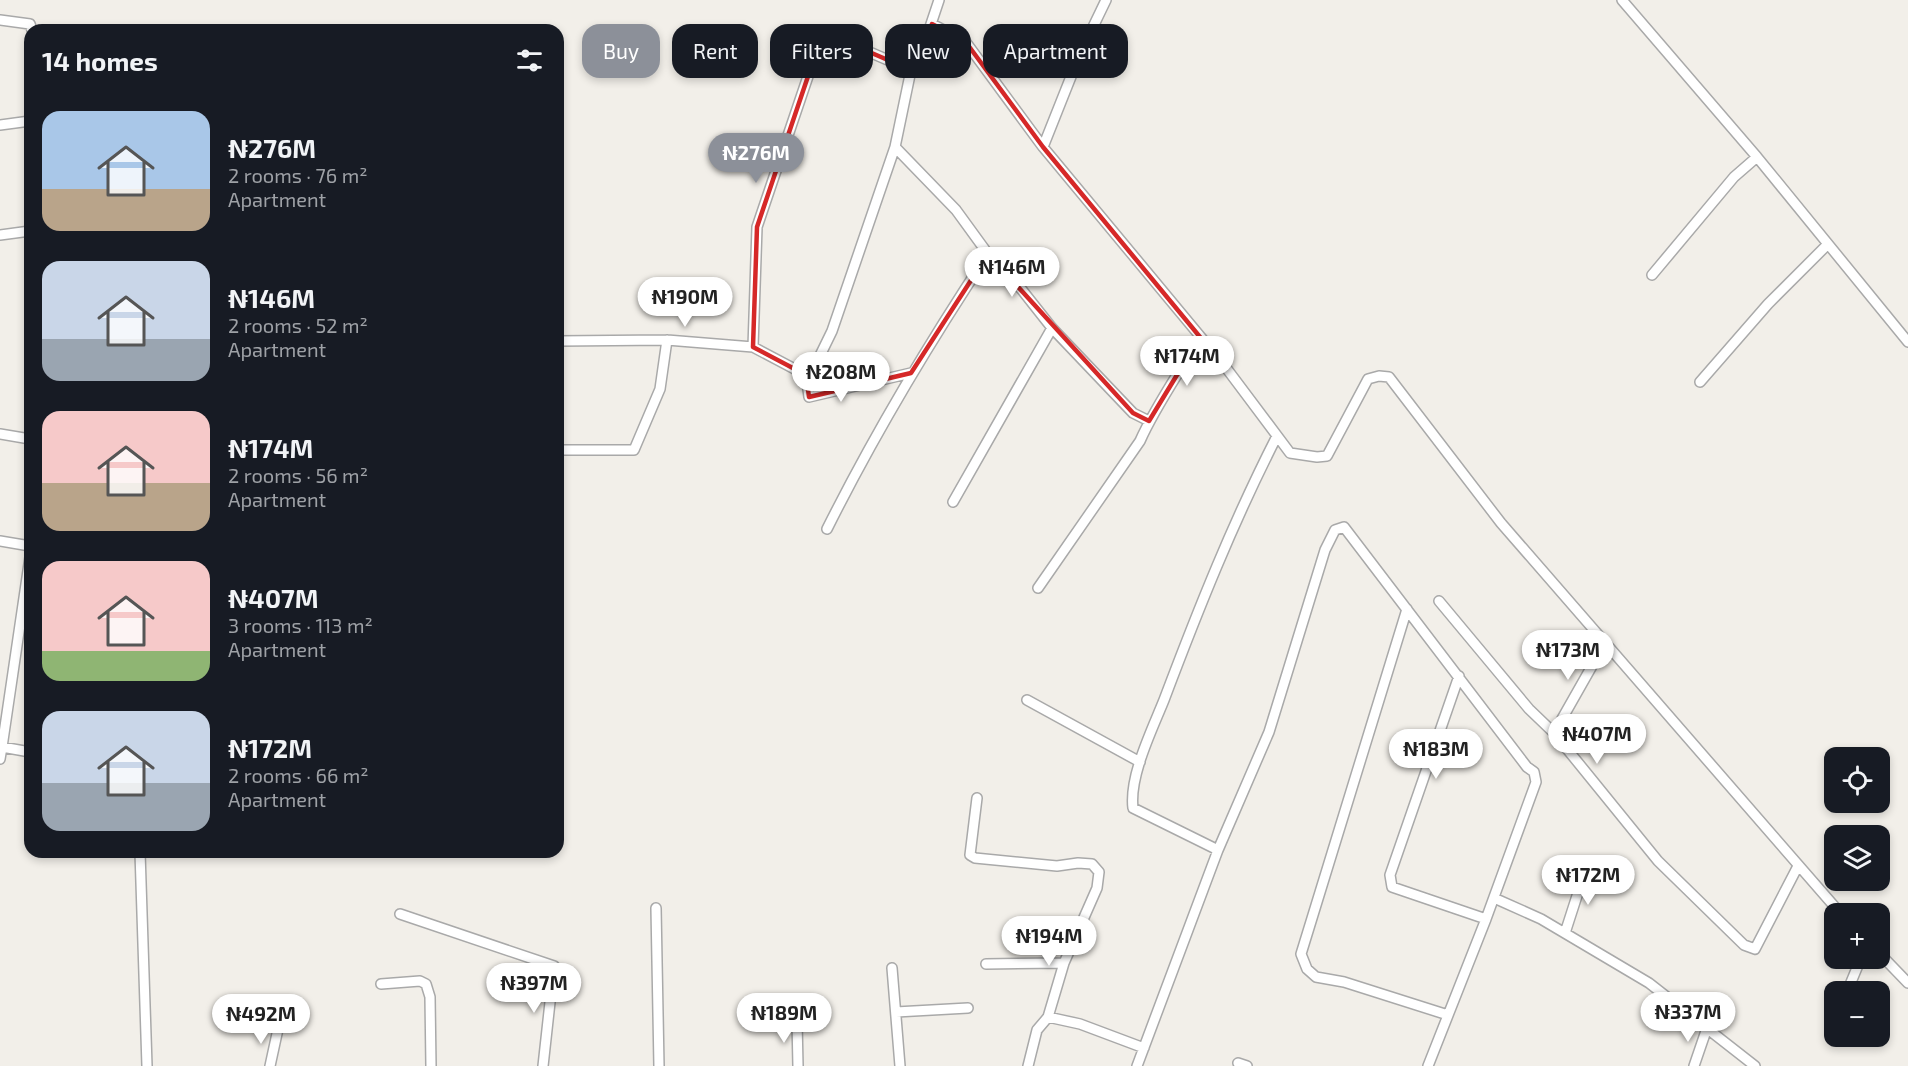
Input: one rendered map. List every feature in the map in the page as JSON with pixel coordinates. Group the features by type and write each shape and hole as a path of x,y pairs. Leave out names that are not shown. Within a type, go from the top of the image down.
{"street":[{"path":"932,24 939,0"},
{"path":"1043,147 1080,54 1106,0"},
{"path":"1622,0 1757,157 1908,342"},
{"path":"0,20 30,24"},
{"path":"753,347 757,226 823,32 885,59"},
{"path":"971,49 1043,147 1200,337 1290,453 1317,457 1327,456 1368,379 1379,376 1389,377 1501,523 1831,903"},
{"path":"806,375 813,370 832,331 895,147 909,78"},
{"path":"0,125 24,123"},
{"path":"895,147 956,210 988,254 1022,290 1052,328 1133,413 1149,421"},
{"path":"1652,275 1734,177 1757,157"},
{"path":"3,233 24,231"},
{"path":"1700,382 1768,304 1828,244"},
{"path":"827,529 868,448 911,373 988,254"},
{"path":"953,502 1052,328"},
{"path":"1038,588 1140,441 1149,421 1160,408 1200,337"},
{"path":"564,340 667,340 753,347 806,375"},
{"path":"564,450 634,450 660,389 667,340"},
{"path":"806,375 809,397 911,373"},
{"path":"0,434 24,438"},
{"path":"1218,850 1133,808 1132,800 1140,762 1214,568 1277,436"},
{"path":"1137,1066 1218,850 1269,732 1325,550 1335,530 1344,527 1527,768 1534,772 1536,782 1494,898 1428,1066"},
{"path":"0,541 24,545"},
{"path":"0,759 24,598"},
{"path":"1439,601 1529,709 1554,734 1658,861 1744,945 1755,949 1798,866"},
{"path":"1407,609 1301,954 1307,969 1316,977 1344,982 1448,1015"},
{"path":"1554,734 1605,643"},
{"path":"1459,676 1390,875 1392,888 1486,919"},
{"path":"1027,700 1140,762"},
{"path":"2,747 24,751"},
{"path":"977,798 970,855 975,858 1057,866 1092,864 1099,872 1097,888 1064,963 1048,1017 1037,1030 1028,1066"},
{"path":"140,858 147,1066"},
{"path":"1565,933 1585,871"},
{"path":"1494,898 1565,933 1648,983 1755,1066"},
{"path":"656,908 659,1066"},
{"path":"400,914 554,966 543,1066"},
{"path":"986,964 1064,963"},
{"path":"1890,964 1908,983"},
{"path":"892,968 900,1066"},
{"path":"381,984 420,981 426,984 430,997 431,1066"},
{"path":"896,1012 968,1008"},
{"path":"1048,1017 1080,1024 1143,1048"},
{"path":"797,1021 798,1066"},
{"path":"1694,1066 1707,1028"},
{"path":"270,1066 278,1029"}],"highlighted area":[{"path":"932,24 965,41 1043,147 1200,337 1149,421 1133,413 988,254 911,373 809,397 806,375 753,347 757,227 823,32 911,70"}]}
